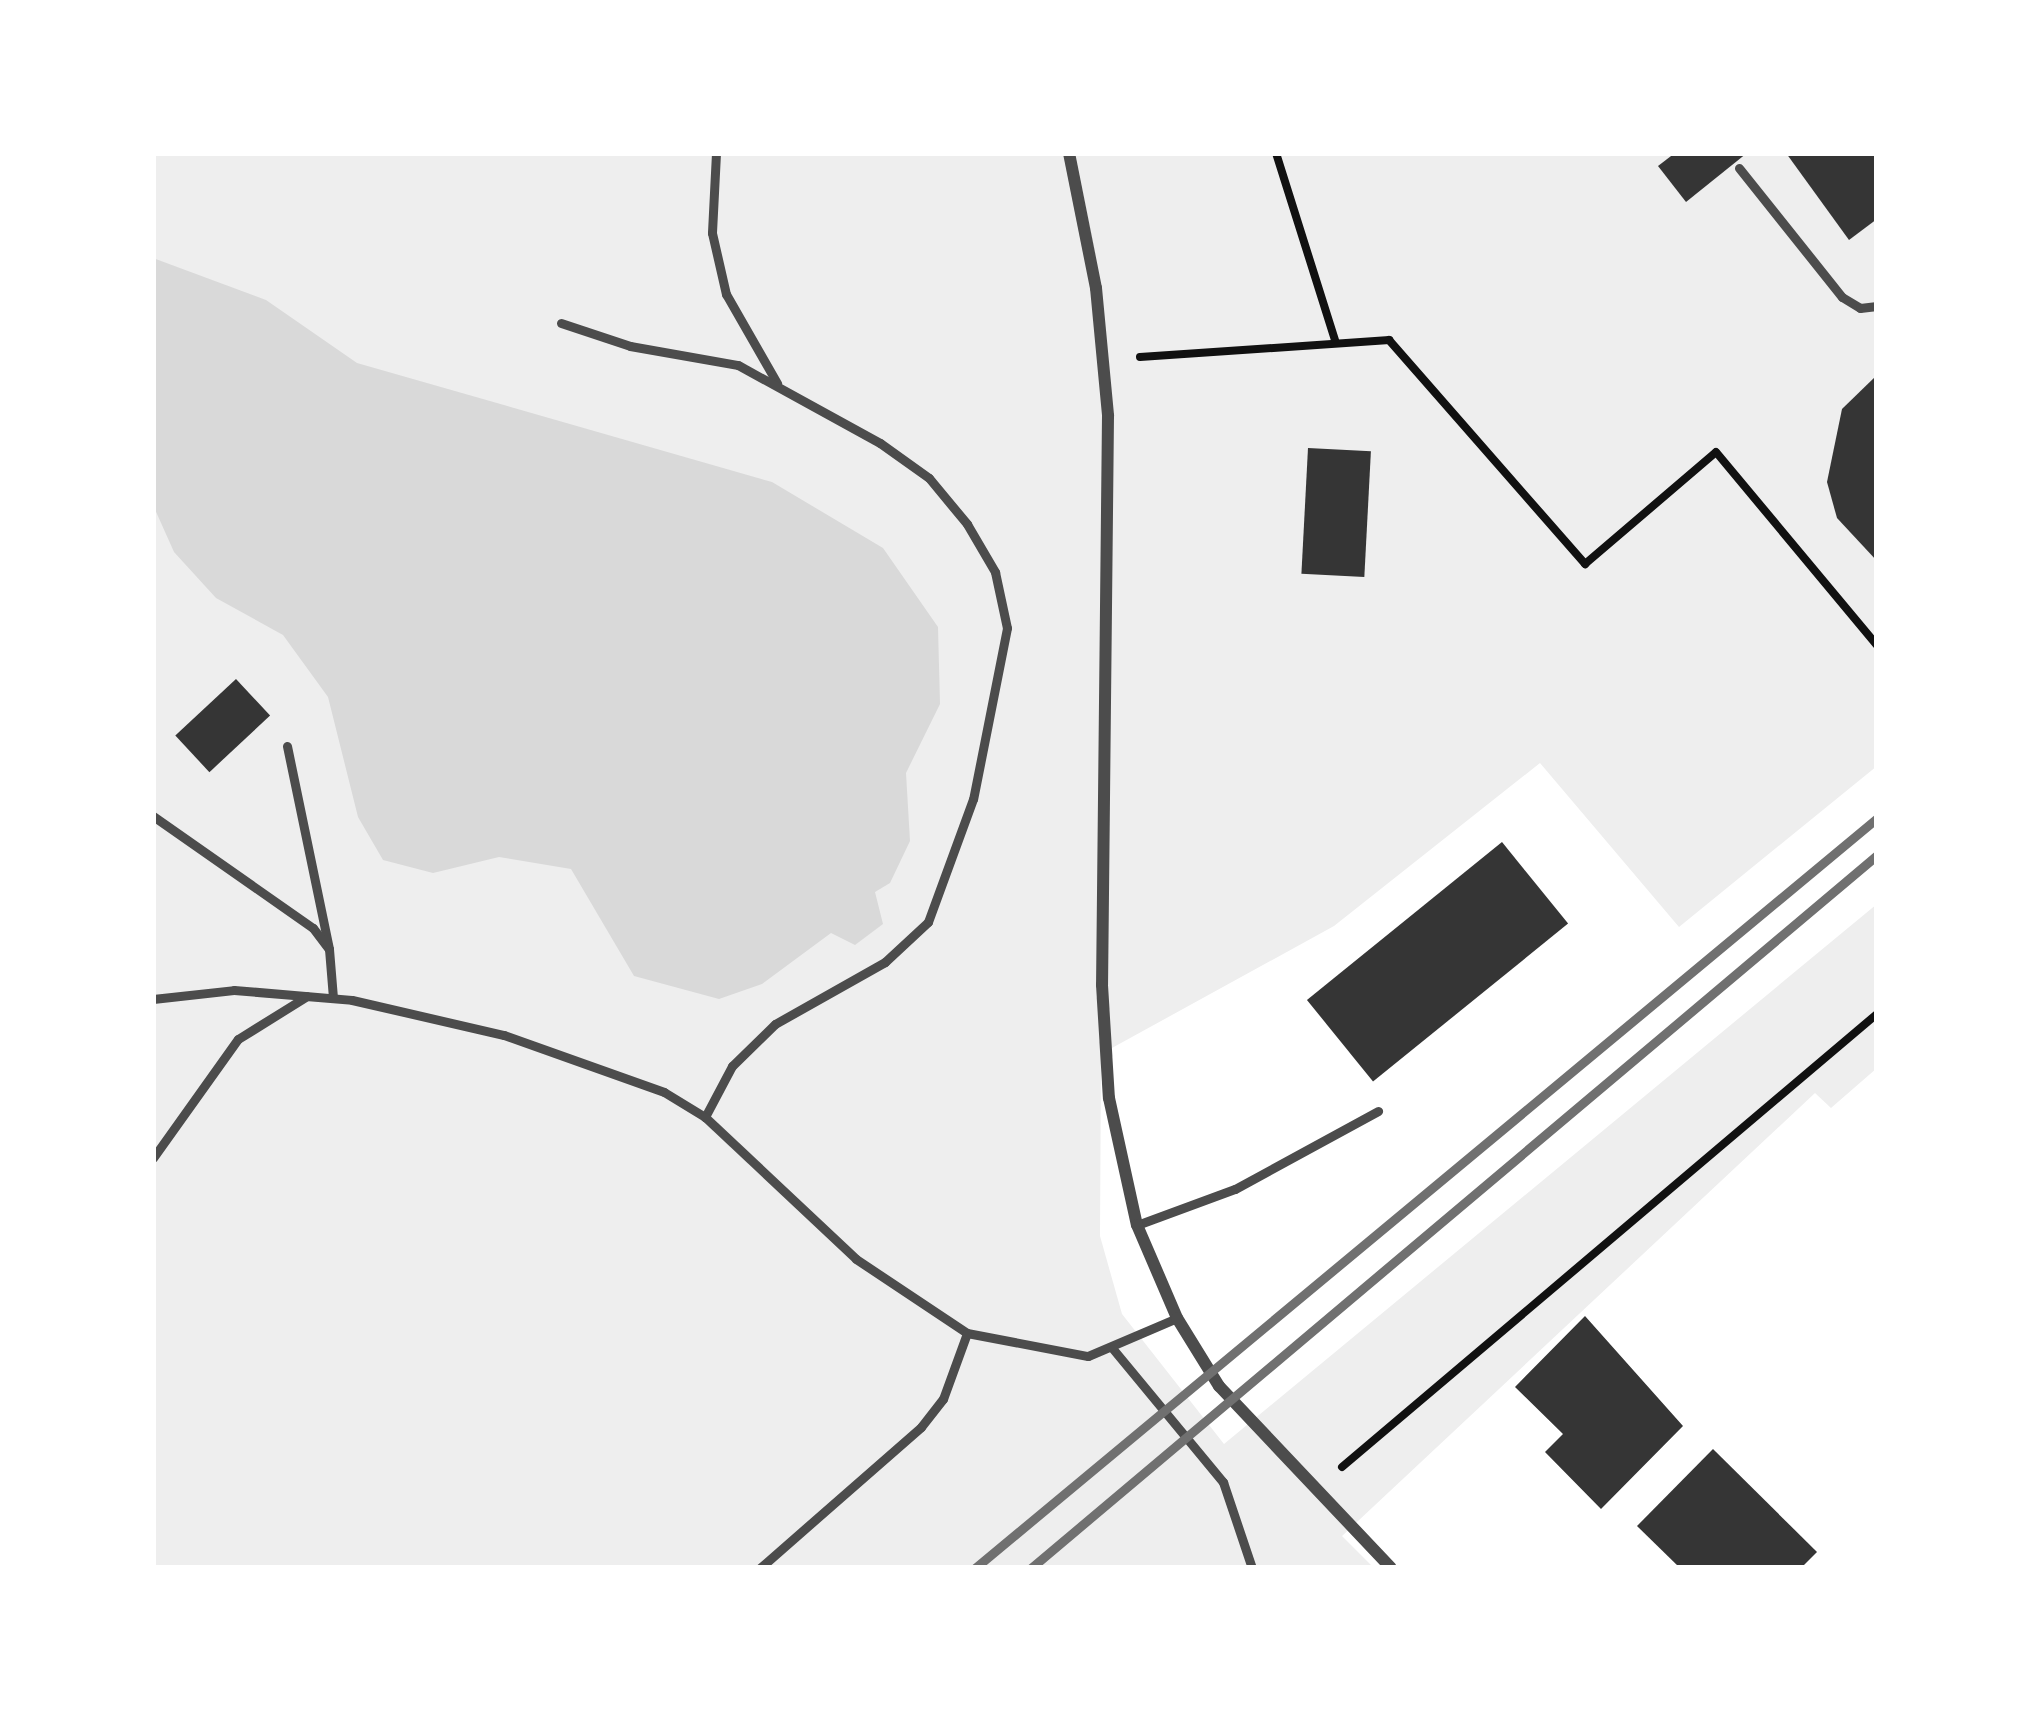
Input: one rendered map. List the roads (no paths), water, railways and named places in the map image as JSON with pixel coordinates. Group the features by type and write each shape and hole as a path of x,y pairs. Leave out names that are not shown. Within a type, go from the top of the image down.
{"street":[{"path":"1069,153 1103,359 1102,985 1109,1098 1137,1226 1177,1318 1243,1418 1391,1568"}],"lane":[{"path":"716,153 712,233 725,294 766,374 796,401"},
{"path":"1738,168 1842,297 1877,305"},
{"path":"561,323 630,346 738,365 929,478 995,572 1007,628 973,799 928,922 885,962 775,1024 732,1066 705,1117"},
{"path":"287,746 329,949 334,998"},
{"path":"153,816 266,889 329,949"},
{"path":"153,999 234,990 334,998 504,1034 664,1092 705,1117 856,1259 967,1333 1049,1353 1113,1348 1177,1318"},
{"path":"153,1158 238,1040 307,996"},
{"path":"1137,1226 1235,1189 1378,1111"},
{"path":"760,1568 921,1427 943,1399 967,1333"},
{"path":"1113,1348 1223,1481 1252,1568"}],"railway":[{"path":"975,1568 1877,818"},
{"path":"1031,1568 1877,855"}]}
